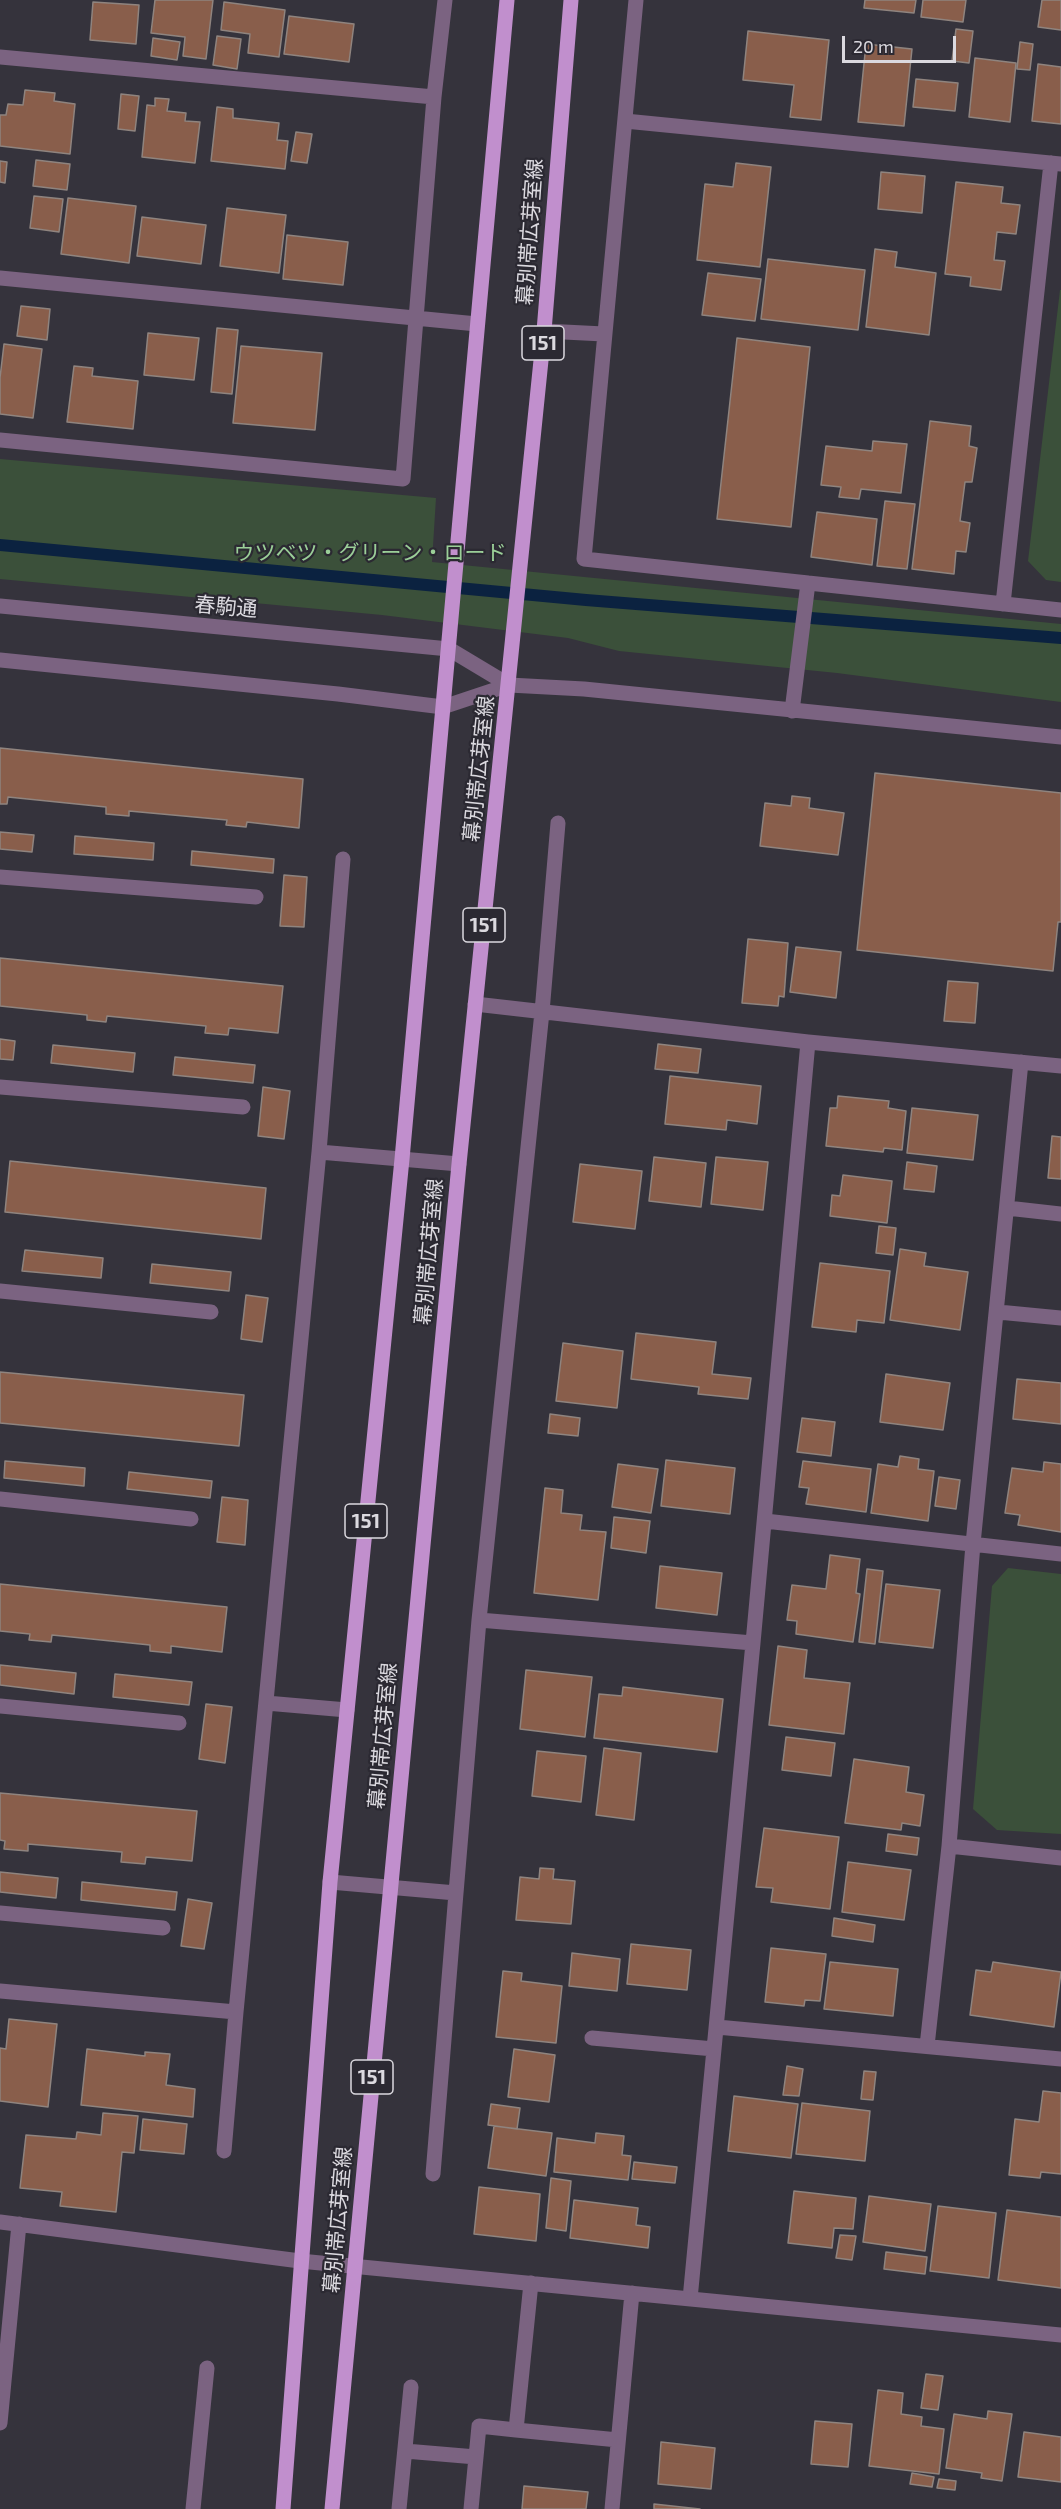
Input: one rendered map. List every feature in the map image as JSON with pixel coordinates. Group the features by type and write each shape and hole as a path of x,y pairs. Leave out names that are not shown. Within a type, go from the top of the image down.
{"main road":[{"name":"幕別帯広芽室線","path":"283,2509 330,1882 402,1159 507,0"},
{"name":"幕別帯広芽室線","path":"332,2509 459,1164 544,331 571,0"}],"street":[{"path":"0,440 403,479 434,97 445,0"},
{"path":"636,0 584,559 1061,610"},
{"path":"0,57 434,97"},
{"path":"626,121 1056,163 1003,604"},
{"path":"0,278 477,324"},
{"path":"544,331 604,334"},
{"path":"792,711 808,583"},
{"name":"春駒通","path":"0,606 449,649"},
{"path":"449,649 509,685"},
{"path":"0,660 338,694 443,707 509,685 584,689 1061,737"},
{"path":"433,2174 479,1620 542,1012 558,823"},
{"path":"224,2151 319,1152 343,859"},
{"path":"0,877 256,897"},
{"path":"475,1004 808,1042 1061,1066"},
{"path":"690,2299 765,1521 808,1042"},
{"path":"927,2046 949,1846 973,1544 998,1312 1021,1062"},
{"path":"0,1086 243,1107"},
{"path":"319,1152 459,1164"},
{"path":"1007,1208 1061,1214"},
{"path":"0,1291 211,1312"},
{"path":"998,1312 1061,1318"},
{"path":"0,1499 191,1519"},
{"path":"765,1521 1061,1554"},
{"path":"479,1620 753,1644"},
{"path":"266,1703 347,1710"},
{"path":"0,1706 179,1723"},
{"path":"949,1846 1061,1858"},
{"path":"330,1882 456,1893"},
{"path":"0,1913 163,1928"},
{"path":"0,1991 236,2012"},
{"path":"717,2027 1061,2059"},
{"path":"592,2038 714,2049"},
{"path":"0,2222 300,2261 1061,2335"},
{"path":"0,2423 19,2224"},
{"path":"516,2430 531,2283"},
{"path":"612,2509 632,2293"},
{"path":"193,2509 207,2368"},
{"path":"399,2509 411,2387"},
{"path":"471,2509 479,2426 618,2440"},
{"path":"405,2451 476,2457"}],"green space":[{"path":"1060,290 1061,582 1046,580 1028,561"},
{"name":"ウツベツ・グリーン・ロード","path":"0,459 436,498 432,562 1061,624 1061,702 837,673 619,651 568,638 382,615 0,579"},
{"path":"1008,1568 1061,1574 1061,1834 997,1830 973,1809 992,1586"}],"building":[{"path":"155,0 213,0 206,59 183,56 185,37 151,33"},
{"path":"865,0 916,0 914,13 864,8"},
{"path":"923,0 966,0 963,22 921,17"},
{"path":"1042,0 1061,0 1061,30 1038,27"},
{"path":"93,2 139,5 136,44 90,40"},
{"path":"224,2 285,10 279,57 248,53 250,34 221,30"},
{"path":"289,16 354,24 349,62 284,54"},
{"path":"956,29 973,31 969,63 952,61"},
{"path":"748,31 829,40 821,120 790,117 794,85 743,80"},
{"path":"217,36 241,39 237,69 213,65"},
{"path":"153,38 180,42 177,60 151,56"},
{"path":"1020,42 1033,44 1030,70 1017,69"},
{"path":"866,44 912,49 904,126 858,122"},
{"path":"975,58 1016,63 1010,122 969,117"},
{"path":"1038,64 1061,67 1061,124 1032,121"},
{"path":"916,79 958,83 955,111 913,107"},
{"path":"25,90 55,93 54,101 75,104 70,154 0,146 0,115 6,115 8,104 23,105"},
{"path":"121,94 139,96 135,131 118,129"},
{"path":"155,98 169,99 167,111 186,113 185,121 200,122 195,163 142,157 147,105 155,106"},
{"path":"217,107 233,109 233,118 279,123 277,140 288,141 285,169 211,161"},
{"path":"296,132 312,134 307,163 291,161"},
{"path":"36,160 70,164 67,190 33,186"},
{"path":"0,161 7,162 5,183 0,182"},
{"path":"736,163 771,167 760,267 697,260 705,184 733,187"},
{"path":"881,172 925,176 922,213 878,209"},
{"path":"956,182 1003,187 1001,203 1020,205 1016,234 997,232 994,260 1005,261 1001,290 970,286 971,277 945,274"},
{"path":"34,196 63,199 59,232 30,228"},
{"path":"68,198 136,206 129,263 61,254"},
{"path":"227,208 286,215 279,273 220,266"},
{"path":"142,217 206,225 201,264 137,256"},
{"path":"287,235 348,242 343,285 283,279"},
{"path":"875,249 897,252 895,267 936,273 929,335 866,327"},
{"path":"768,259 865,270 858,330 761,319"},
{"path":"708,273 761,279 755,321 702,315"},
{"path":"21,306 50,309 47,340 17,336"},
{"path":"217,328 238,330 232,394 211,392"},
{"path":"148,333 199,338 194,380 144,375"},
{"path":"737,338 810,347 791,527 717,519"},
{"path":"4,344 42,349 33,418 0,414 0,378"},
{"path":"241,346 322,353 315,430 233,423"},
{"path":"74,366 93,368 92,376 138,381 133,429 67,422"},
{"path":"930,421 971,426 969,446 977,448 972,482 965,482 960,521 970,523 966,552 956,551 954,574 912,569"},
{"path":"873,441 907,444 901,493 861,489 859,499 839,497 841,487 821,485 826,446 872,451"},
{"path":"885,501 915,504 907,569 877,566"},
{"path":"817,512 877,519 872,565 811,557"},
{"path":"0,748 303,779 299,828 247,822 246,827 226,825 227,820 129,811 129,816 106,814 106,807 8,797 7,804 0,804"},
{"path":"875,773 1061,793 1061,922 1058,922 1053,971 857,950"},
{"path":"792,796 810,798 809,808 844,813 838,855 760,846 765,803 791,806"},
{"path":"0,832 34,835 32,852 0,849"},
{"path":"75,836 154,843 153,860 74,854"},
{"path":"192,851 274,859 273,873 191,865"},
{"path":"284,875 307,877 304,927 280,926"},
{"path":"748,939 788,943 784,997 779,996 778,1006 742,1003"},
{"path":"796,947 841,952 836,998 790,992"},
{"path":"0,958 283,986 278,1033 229,1028 228,1035 205,1033 206,1026 107,1016 106,1022 87,1020 87,1015 0,1006"},
{"path":"948,981 978,983 975,1023 944,1021"},
{"path":"0,1039 15,1041 13,1060 0,1059"},
{"path":"658,1044 701,1049 698,1073 655,1069"},
{"path":"53,1045 135,1053 133,1072 51,1063"},
{"path":"175,1057 255,1065 253,1083 173,1075"},
{"path":"670,1076 761,1086 757,1124 727,1120 726,1130 665,1124"},
{"path":"263,1087 290,1091 284,1139 258,1136"},
{"path":"838,1096 889,1101 888,1108 906,1111 902,1150 884,1148 883,1152 826,1146 830,1108 837,1108"},
{"path":"912,1108 978,1115 973,1160 907,1153"},
{"path":"1052,1136 1061,1137 1061,1179 1048,1178"},
{"path":"654,1157 706,1163 701,1207 649,1201"},
{"path":"716,1157 768,1162 763,1210 711,1204"},
{"path":"10,1161 266,1188 261,1239 5,1212"},
{"path":"907,1162 937,1166 934,1192 904,1189"},
{"path":"580,1164 642,1171 635,1229 573,1222"},
{"path":"843,1175 892,1181 887,1223 830,1216 832,1195 840,1196"},
{"path":"879,1226 896,1228 893,1255 876,1253"},
{"path":"900,1249 926,1253 924,1266 968,1272 960,1330 890,1320"},
{"path":"25,1250 103,1258 101,1278 22,1271"},
{"path":"820,1263 890,1271 884,1323 857,1320 856,1332 812,1327"},
{"path":"152,1264 231,1272 229,1291 150,1283"},
{"path":"246,1295 268,1298 262,1342 241,1339"},
{"path":"636,1333 716,1342 712,1374 751,1378 748,1399 698,1394 699,1387 631,1379"},
{"path":"563,1343 623,1351 617,1408 556,1401"},
{"path":"0,1372 244,1395 239,1446 0,1423"},
{"path":"886,1374 950,1383 943,1430 880,1422"},
{"path":"1017,1379 1061,1383 1061,1424 1013,1419"},
{"path":"550,1414 580,1418 578,1436 548,1433"},
{"path":"802,1418 835,1422 831,1456 797,1452"},
{"path":"900,1456 919,1459 918,1469 934,1471 928,1521 871,1513 878,1464 898,1467"},
{"path":"666,1460 735,1468 730,1514 661,1506"},
{"path":"5,1461 85,1468 84,1486 4,1478"},
{"path":"803,1461 871,1469 866,1512 806,1504 809,1488 799,1487"},
{"path":"1044,1462 1061,1464 1061,1532 1018,1525 1020,1515 1005,1513 1012,1468 1043,1472"},
{"path":"618,1464 658,1469 651,1513 612,1507"},
{"path":"129,1472 212,1481 210,1498 127,1489"},
{"path":"939,1477 960,1480 956,1509 935,1506"},
{"path":"545,1488 563,1490 561,1513 582,1515 580,1530 606,1532 598,1600 534,1593"},
{"path":"222,1497 248,1500 245,1545 217,1542"},
{"path":"614,1517 650,1521 646,1553 611,1548"},
{"path":"830,1555 860,1559 856,1593 860,1594 853,1642 796,1634 797,1621 787,1620 792,1585 826,1589"},
{"path":"660,1566 722,1573 717,1615 656,1608"},
{"path":"867,1569 883,1571 875,1644 859,1642"},
{"path":"0,1584 227,1607 222,1652 171,1646 171,1653 150,1651 150,1645 52,1635 51,1642 29,1640 30,1634 0,1631"},
{"path":"886,1584 940,1590 933,1648 879,1642"},
{"path":"778,1646 807,1650 804,1678 850,1683 844,1734 769,1725"},
{"path":"0,1665 76,1673 74,1694 0,1685"},
{"path":"526,1670 592,1677 585,1737 520,1729"},
{"path":"115,1674 192,1682 189,1705 113,1697"},
{"path":"623,1687 723,1699 717,1752 594,1738 599,1694 622,1696"},
{"path":"206,1704 232,1707 225,1763 199,1759"},
{"path":"786,1737 835,1743 831,1776 782,1770"},
{"path":"604,1748 641,1753 634,1820 596,1815"},
{"path":"537,1751 586,1756 581,1802 532,1796"},
{"path":"854,1759 909,1767 906,1792 924,1795 920,1826 902,1823 901,1830 845,1823"},
{"path":"0,1793 197,1811 192,1861 146,1857 145,1864 121,1862 122,1852 28,1844 28,1851 4,1849 5,1841 0,1840"},
{"path":"764,1828 839,1837 830,1909 771,1902 773,1888 756,1887"},
{"path":"888,1834 919,1838 917,1855 886,1851"},
{"path":"848,1862 911,1870 904,1920 842,1912"},
{"path":"540,1868 554,1869 553,1879 575,1881 571,1924 516,1920 520,1877 539,1879"},
{"path":"0,1872 58,1878 56,1898 0,1892"},
{"path":"82,1882 177,1892 175,1910 81,1900"},
{"path":"188,1899 212,1903 204,1949 181,1946"},
{"path":"834,1918 875,1925 873,1942 832,1936"},
{"path":"631,1944 691,1950 687,1990 627,1984"},
{"path":"771,1948 826,1954 820,2001 805,2000 804,2006 765,2002"},
{"path":"572,1953 620,1959 617,1991 569,1986"},
{"path":"830,1962 898,1969 893,2016 824,2009"},
{"path":"993,1962 1061,1972 1054,2027 970,2015 976,1970 991,1972"},
{"path":"503,1971 522,1973 521,1981 562,1986 556,2043 496,2037"},
{"path":"9,2019 57,2024 48,2107 0,2101 0,2048 6,2049"},
{"path":"87,2049 145,2056 145,2052 170,2054 166,2085 195,2089 193,2117 81,2105"},
{"path":"514,2049 555,2055 549,2102 508,2097"},
{"path":"787,2066 803,2069 799,2096 783,2095"},
{"path":"864,2071 876,2072 873,2100 861,2099"},
{"path":"1043,2091 1061,2093 1061,2174 1041,2172 1040,2178 1009,2175 1015,2119 1039,2122"},
{"path":"734,2096 798,2104 791,2158 728,2151"},
{"path":"802,2103 870,2111 865,2161 796,2154"},
{"path":"491,2104 520,2108 517,2129 488,2125"},
{"path":"103,2113 138,2116 134,2153 122,2152 116,2212 60,2206 62,2192 20,2188 26,2135 76,2139 77,2132 101,2135"},
{"path":"143,2119 187,2124 184,2154 140,2150"},
{"path":"494,2126 552,2133 546,2176 488,2168"},
{"path":"596,2133 624,2136 622,2155 631,2156 628,2180 554,2172 557,2138 595,2143"},
{"path":"634,2162 677,2167 675,2183 632,2179"},
{"path":"551,2178 571,2181 566,2231 546,2228"},
{"path":"479,2187 540,2194 536,2241 474,2234"},
{"path":"794,2191 856,2198 853,2229 834,2228 832,2248 788,2243"},
{"path":"869,2196 931,2204 925,2251 863,2242"},
{"path":"574,2200 638,2208 636,2225 650,2227 648,2248 570,2238"},
{"path":"938,2206 996,2213 989,2278 930,2271"},
{"path":"1007,2210 1061,2217 1061,2288 998,2280"},
{"path":"840,2235 856,2236 852,2260 836,2258"},
{"path":"886,2252 927,2257 925,2274 884,2269"},
{"path":"926,2374 943,2376 938,2410 921,2408"},
{"path":"878,2390 903,2393 901,2414 922,2417 921,2426 944,2429 939,2474 869,2466"},
{"path":"988,2411 1012,2414 1002,2481 981,2478 982,2473 946,2468 954,2414 987,2419"},
{"path":"815,2421 852,2424 848,2467 811,2464"},
{"path":"1024,2432 1061,2437 1061,2482 1018,2477"},
{"path":"661,2442 715,2448 711,2489 658,2484"},
{"path":"912,2473 934,2477 932,2487 910,2484"},
{"path":"939,2479 956,2481 955,2490 937,2488"},
{"path":"524,2486 588,2492 586,2509 522,2509"},
{"path":"654,2504 700,2509 654,2509"}],"waterway":[{"path":"0,545 586,600 1061,638"}]}
